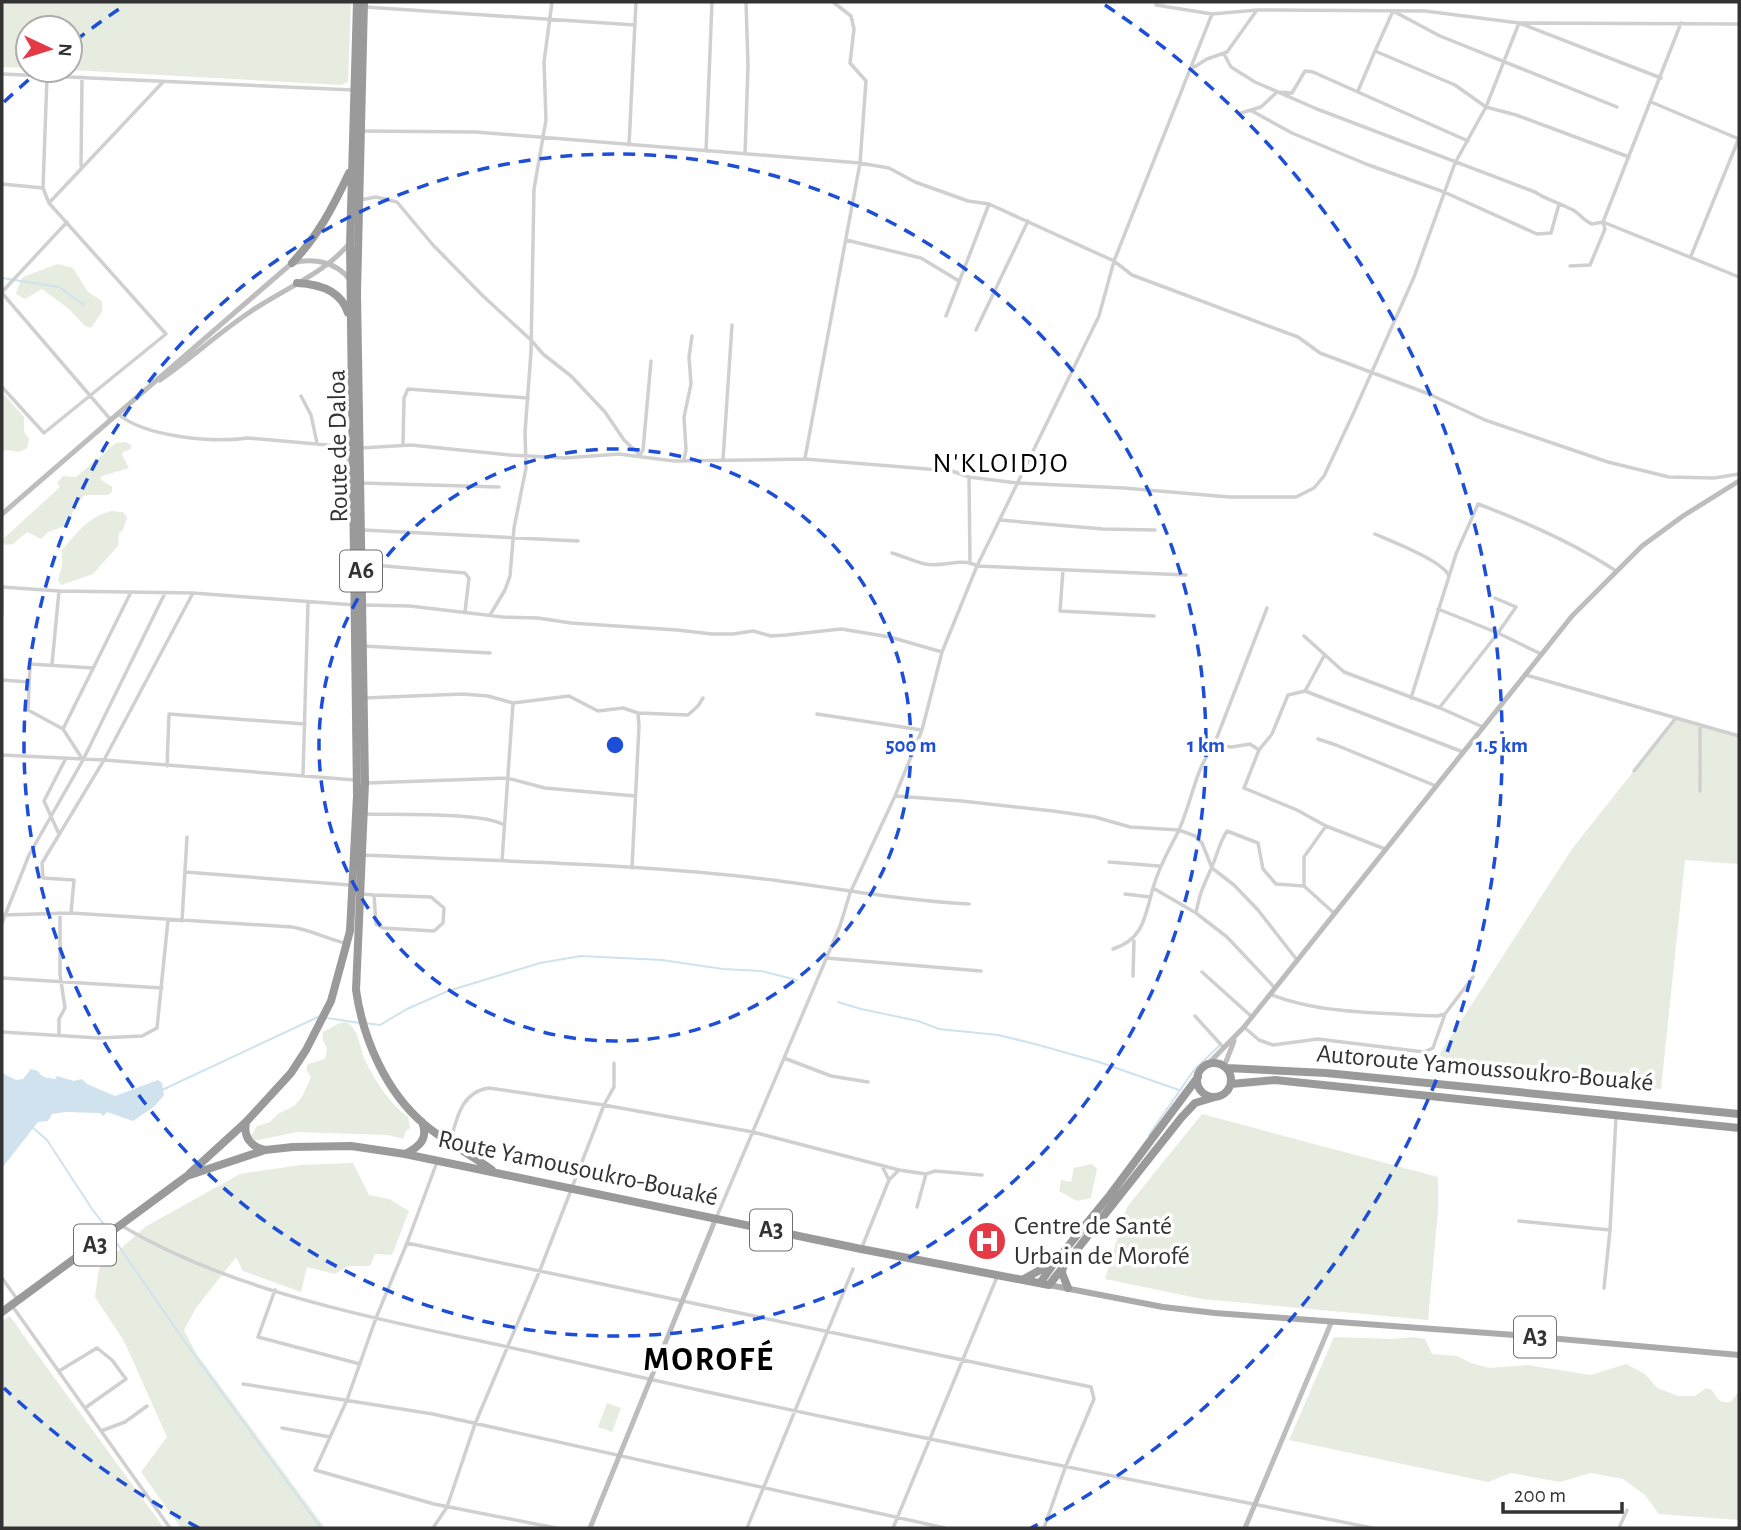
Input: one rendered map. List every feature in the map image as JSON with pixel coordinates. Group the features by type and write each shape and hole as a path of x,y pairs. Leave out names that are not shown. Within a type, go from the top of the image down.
{"highway":[{"name":"A6","path":"352,168 354,90 362,3"},
{"name":"Route de Daloa","path":"362,3 357,293 361,530 358,605 363,698 352,944 362,1024 384,1073 422,1122"},
{"name":"Route de Daloa","path":"352,168 352,463 363,814 359,894 352,944"},
{"path":"292,263 318,233 337,202 352,168"},
{"path":"298,283 317,285 331,291 346,308 350,320"},
{"name":"A6","path":"187,1176 246,1122 291,1073 331,1001 352,944"},
{"path":"1022,1280 1059,1263 1115,1203 1195,1103 1226,1093 1231,1084 1230,1073 1225,1068 1217,1063 1206,1066 1059,1263 1045,1284"},
{"name":"Autoroute Yamoussoukro-Bouaké","path":"1225,1068 1326,1073 1739,1115"},
{"path":"1198,1077 1202,1091 1215,1097"},
{"name":"Autoroute Yamoussoukro-Bouaké","path":"1231,1084 1275,1080 1739,1128"},
{"path":"246,1122 250,1143 265,1150"},
{"name":"A6","path":"422,1122 495,1172"},
{"path":"405,1154 422,1141 425,1131 422,1122"},
{"name":"A3","path":"2,1312 187,1176 265,1150 337,1146 405,1154"},
{"name":"Route Yamousoukro-Bouaké","path":"405,1154 861,1249 1045,1284"},
{"path":"1059,1263 1068,1289"}],"main road":[{"name":"Route Yamousoukro-Bouaké","path":"1045,1284 1152,1305 1205,1312 1739,1355"}],"street":[{"path":"490,615 510,576 513,538 527,456 525,432 531,340 534,189 544,138 547,103 544,62 552,2"},
{"path":"629,145 636,2"},
{"path":"706,151 712,2"},
{"path":"744,154 746,2"},
{"path":"805,459 860,163 866,81 849,63 854,29 851,16 833,2"},
{"path":"362,3 527,19 550,18 635,25"},
{"path":"1156,5 1212,13 1258,10 1393,10 1425,11 1520,23 1739,24"},
{"path":"1189,70 1207,59 1224,54 1258,10"},
{"path":"1358,91 1393,10"},
{"path":"1393,10 1440,36 1617,107"},
{"path":"590,1528 716,1218 840,926 850,892 895,796 922,730 942,652 977,566 1099,316 1114,261 1212,13"},
{"path":"359,449 403,445 565,458 619,454 684,460 805,459 952,471 969,477 1017,483 1229,497 1296,497 1314,488 1324,476 1414,277 1455,163 1486,107 1520,23"},
{"path":"1520,23 1661,78"},
{"path":"1570,266 1590,265 1605,229 1603,222 1681,23"},
{"path":"1375,51 1454,86 1486,107 1516,115 1629,157"},
{"path":"1224,54 1231,67 1277,92 1535,192 1548,201 1576,211 1587,222 1603,222 1739,277"},
{"path":"1241,113 1261,107 1277,92 1292,93 1305,71 1358,91 1468,141"},
{"path":"84,78 354,90"},
{"path":"49,203 164,81"},
{"path":"2,387 44,433 166,334 49,203 43,188 47,84"},
{"path":"81,169 82,84"},
{"path":"1651,102 1739,138 1691,257"},
{"path":"1252,111 1292,134 1444,192 1537,234 1551,233 1559,204"},
{"path":"360,131 476,132 860,163 889,168 915,182 968,201 989,204 1114,261 1132,275 1298,337 1320,353 1429,394 1485,420 1608,462 1669,477 1714,478 1739,474"},
{"path":"2,184 43,188"},
{"path":"358,201 376,197 397,202 433,244 497,310 543,354 571,376 605,412 624,440 640,455"},
{"path":"946,316 989,204"},
{"path":"976,330 1028,221"},
{"path":"67,222 2,292 111,420"},
{"path":"154,383 250,311 330,264 357,234"},
{"path":"846,240 921,258 959,281"},
{"path":"2,514 292,263 310,260 330,264 350,279 357,293"},
{"path":"723,460 732,325"},
{"path":"684,460 687,450 684,416 691,384 689,357 692,337"},
{"path":"640,455 643,450 651,361"},
{"path":"403,445 404,398 408,389 528,398"},
{"path":"301,396 311,415 317,443"},
{"path":"118,414 145,430 179,436 317,443 335,448 352,463"},
{"path":"969,477 970,562"},
{"path":"1206,1066 1236,1038 1572,616 1642,546 1739,481"},
{"path":"360,483 499,487"},
{"path":"1411,698 1427,653 1437,608 1450,578 1456,554 1478,504 1528,524 1599,559 1616,571"},
{"path":"1000,520 1103,529 1155,530"},
{"path":"361,530 578,541"},
{"path":"1374,534 1447,570 1450,578"},
{"path":"892,553 926,565 970,562 977,566 1186,575"},
{"path":"361,564 465,573 469,578 465,612"},
{"path":"1063,570 1060,611 1154,616"},
{"path":"2,614 2,587 130,594 193,593 358,605 410,606 712,634 753,631 779,636 841,629 890,637 942,652"},
{"path":"52,664 59,591"},
{"path":"2,923 29,855 83,760 166,593"},
{"path":"71,913 74,880 43,878 42,863 104,760 193,593"},
{"path":"63,729 130,594"},
{"path":"1440,708 1516,607 1495,598"},
{"path":"303,776 308,602"},
{"path":"1133,976 1134,939 1141,928 1159,866 1179,830 1204,758 1214,745 1267,608"},
{"path":"1437,608 1541,654"},
{"path":"1304,636 1344,672 1483,727"},
{"path":"362,646 490,653"},
{"path":"1305,691 1324,656"},
{"path":"83,760 63,729 28,710 30,664 93,668"},
{"path":"1524,674 1739,736"},
{"path":"2,680 29,682"},
{"path":"1387,849 1246,791 1244,783 1259,750 1272,734 1288,695 1291,692 1305,691 1463,752"},
{"path":"363,698 463,694 488,696 513,703 569,696 598,710 623,708 638,713 688,715 703,698"},
{"path":"502,862 513,703"},
{"path":"632,868 638,713"},
{"path":"167,766 169,714 305,724"},
{"path":"817,714 922,730"},
{"path":"1633,772 1675,719"},
{"path":"1700,725 1700,792"},
{"path":"1318,739 1436,786"},
{"path":"1214,745 1232,747 1250,744 1259,750"},
{"path":"2,755 104,760 361,782 507,778 545,788 635,796"},
{"path":"59,834 44,801 66,758"},
{"path":"895,796 1053,811 1095,817 1130,827 1179,830 1195,836 1202,843 1212,867 1258,910 1297,960"},
{"path":"363,814 475,817 504,825"},
{"path":"1304,886 1304,857 1326,826"},
{"path":"1196,913 1200,888 1227,831 1258,843 1263,869 1276,884 1304,886 1335,914"},
{"path":"183,920 187,837"},
{"path":"362,855 632,868 748,877 850,892 969,904"},
{"path":"1109,862 1159,866"},
{"path":"185,872 353,886"},
{"path":"1153,888 1196,913 1227,937 1275,988"},
{"path":"359,894 431,897 444,908 443,923 434,931 383,928 376,924 374,895"},
{"path":"1125,894 1150,897"},
{"path":"59,1035 59,1018 65,1008 60,974 60,913"},
{"path":"4,915 71,913 292,927 308,929 322,937 352,944"},
{"path":"2,1032 99,1038 142,1036 157,1028 168,920"},
{"path":"1113,949 1134,939"},
{"path":"826,958 981,971"},
{"path":"1202,972 1252,1017"},
{"path":"1244,1027 1259,1041 1273,1045 1318,1039 1424,1052 1433,1048 1445,1014 1473,977"},
{"path":"2,978 162,988"},
{"path":"1270,994 1296,1003 1324,1007 1387,1013 1445,1014"},
{"path":"1195,1016 1224,1048"},
{"path":"1225,1068 1236,1038"},
{"path":"784,1058 831,1076 868,1083"},
{"path":"433,1528 447,1507 475,1424 540,1270 604,1105 614,1087 614,1063"},
{"path":"450,1142 458,1113 475,1090 489,1088 604,1105 753,1132 899,1170 926,1174 935,1171 982,1175"},
{"path":"1604,1288 1616,1115"},
{"path":"438,1160 347,1400 315,1470 447,1507 556,1528"},
{"path":"882,1165 889,1180"},
{"path":"861,1249 889,1180 899,1170"},
{"path":"917,1208 926,1174"},
{"path":"1519,1221 1610,1230"},
{"path":"122,1226 195,1264 376,1318 649,1380 930,1437 1065,1468 1373,1528"},
{"path":"407,1243 1091,1387 1094,1399 1065,1468 1044,1528"},
{"path":"747,1528 853,1269"},
{"path":"893,1528 998,1275"},
{"path":"2,1278 59,1371 170,1528"},
{"path":"275,1290 258,1337 361,1364"},
{"path":"1245,1528 1331,1323"},
{"path":"59,1371 97,1348 120,1369 126,1379 85,1408"},
{"path":"243,1384 433,1414 945,1528"},
{"path":"101,1431 125,1422 147,1406"},
{"path":"282,1428 330,1437"},
{"path":"1619,1528 1627,1510"}],"shaded area":[{"path":"2,2 351,2 348,82 341,85 84,71 84,14 14,14 14,67 2,67"},
{"path":"58,264 73,268 88,292 102,301 102,312 91,328 85,326 69,309 42,289 25,299 16,294 21,279 25,276"},
{"path":"2,392 24,417 24,432 29,439 27,448 19,452 2,452"},
{"path":"126,442 131,445 131,449 122,455 129,468 100,479 112,487 112,492 108,495 85,495 76,504 68,525 48,532 41,539 27,532 13,544 5,545 2,540 60,487 57,483 63,476 76,477 116,443"},
{"path":"111,511 123,512 127,517 123,530 119,533 118,546 93,574 61,585 58,580 62,566 62,550 89,521"},
{"path":"1675,719 1699,725 1698,786 1701,726 1739,737 1739,864 1685,860 1661,1089 1430,1069 1572,849"},
{"path":"346,1022 357,1034 365,1060 378,1084 408,1117 410,1128 403,1139 388,1135 297,1132 254,1141 251,1136 257,1126 270,1122 278,1114 294,1106 302,1097 311,1077 306,1069 308,1064 325,1059 327,1048 323,1041 323,1032"},
{"path":"1202,1114 1438,1177 1438,1211 1428,1320 1202,1299 1105,1279 1127,1207"},
{"path":"353,1163 369,1195 389,1199 409,1211 392,1255 375,1254 370,1266 348,1266 335,1274 307,1267 301,1292 243,1271 236,1257 196,1308 184,1330 196,1353 325,1528 181,1528 141,1472 167,1437 124,1341 95,1297 99,1268 145,1227 240,1174 300,1165"},
{"path":"1092,1164 1097,1169 1091,1198 1077,1201 1059,1191 1061,1180 1071,1182 1074,1168"},
{"path":"10,1316 164,1528 2,1528 2,1321"},
{"path":"1334,1337 1425,1339 1432,1354 1457,1356 1490,1368 1527,1365 1591,1375 1626,1364 1645,1374 1657,1388 1678,1396 1695,1396 1706,1388 1712,1390 1719,1400 1731,1402 1739,1391 1739,1520 1659,1514 1645,1495 1623,1479 1591,1473 1560,1482 1511,1473 1488,1482 1289,1440"},
{"path":"607,1403 621,1408 612,1432 598,1427"}],"water":[{"path":"31,1069 47,1078 55,1079 57,1076 74,1081 82,1079 87,1084 115,1096 158,1080 162,1083 164,1095 155,1106 133,1121 107,1112 103,1116 100,1113 52,1114 48,1121 38,1122 2,1168 2,1073 16,1080 23,1079"}],"waterway":[{"path":"2,278 59,287 84,305"},
{"path":"365,1023 380,1025 407,1009 448,991 540,963 581,956 662,960 723,969 761,971 797,980"},
{"path":"838,1002 918,1021 939,1029 998,1035 1035,1044 1099,1062 1179,1090"},
{"path":"162,1090 318,1017"},
{"path":"327,1018 360,1023"},
{"path":"1149,1135 1194,1070 1220,1045"},
{"path":"32,1127 47,1140 106,1227"},
{"path":"116,1242 182,1338 321,1528"}],"place":[{"name":"Centre de Santé Urbain de Morofé","path":"987,1241"}],"district":[{"name":"N'KLOIDJO","path":"1001,464"},
{"name":"MOROFÉ","path":"709,1360"}]}
